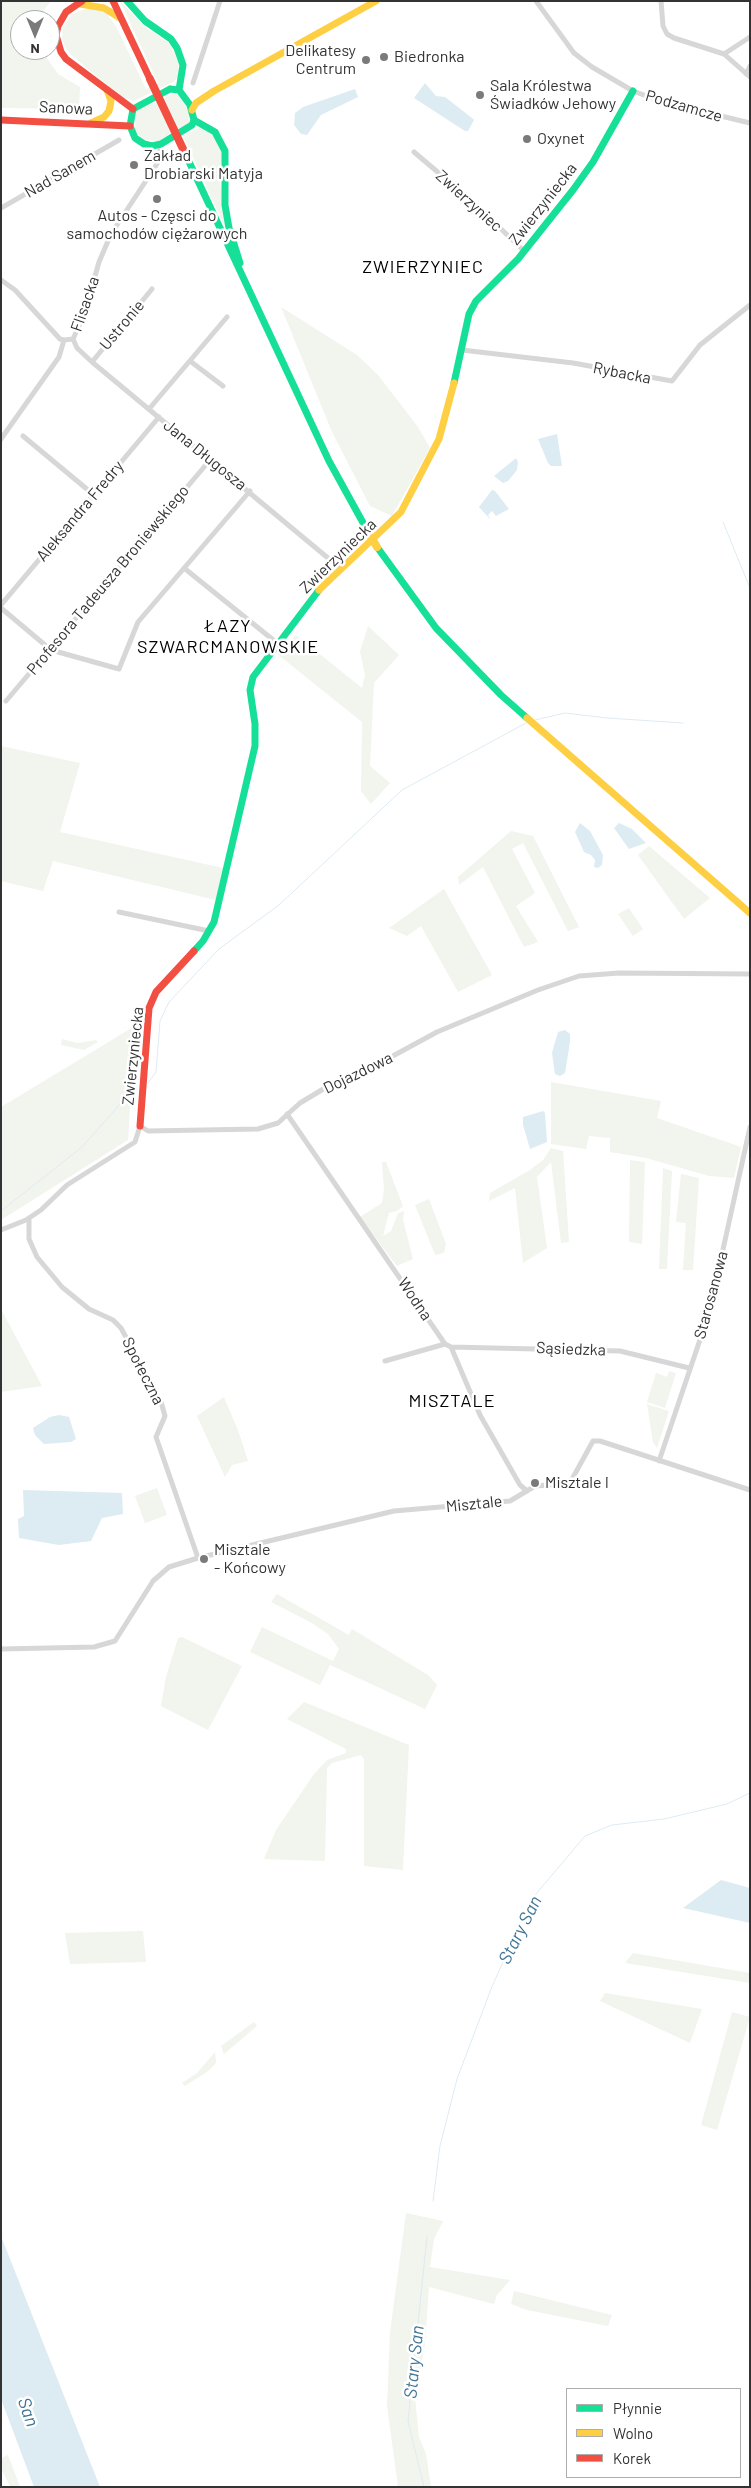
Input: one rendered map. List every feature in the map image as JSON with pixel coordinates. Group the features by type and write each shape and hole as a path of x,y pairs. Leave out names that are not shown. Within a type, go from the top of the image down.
{"main road":[{"path":"113,1 329,461 377,546 436,628 484,679 539,730 750,914"},
{"path":"127,1 145,21 171,39 177,48 182,65 179,90"},
{"path":"192,110 202,98 376,1"},
{"path":"122,19 104,8 81,3 66,12 56,35 58,44 66,59 133,109"},
{"path":"170,89 179,90 192,110 194,120 188,130 162,144 152,146 139,142 130,126 133,109 170,89"},
{"path":"90,123 104,117 109,111 111,100 107,90"},
{"name":"Zwierzyniecka","path":"140,1126 150,1008 156,992 203,942 218,905 255,746 256,724 251,684 260,665 276,643 340,568 401,512 435,449 462,350 469,314 476,301 524,251 593,162 633,91"},
{"path":"185,97 202,98"},
{"name":"Sanowa","path":"1,120 130,126"},
{"path":"194,120 215,132 225,150 225,205 230,228 254,303"}],"street":[{"path":"193,83 220,1"},
{"name":"Podzamcze","path":"536,1 574,53 592,67 633,91 663,102 750,123"},
{"path":"661,1 663,26 667,34 724,54 748,75 750,66"},
{"path":"724,54 750,37"},
{"name":"Nad Sanem","path":"1,208 120,140"},
{"name":"Flisacka","path":"1,439 59,357 64,340 73,339 85,312 99,262 111,234 160,159 162,144"},
{"path":"152,146 160,159"},
{"name":"Zwierzyniec","path":"414,152 472,202 524,251"},
{"path":"1,280 15,290 60,339 64,340"},
{"name":"Ustronie","path":"92,362 152,289"},
{"name":"Rybacka","path":"462,350 573,363 672,381 700,345 750,305"},
{"path":"149,409 227,317"},
{"name":"Jana Długosza","path":"73,339 77,348 92,362 250,491 340,568"},
{"path":"190,361 223,386"},
{"name":"Aleksandra Fredry","path":"1,607 159,417"},
{"path":"24,436 94,496"},
{"name":"Profesora Tadeusza Broniewskiego","path":"6,701 210,460"},
{"path":"1,607 51,650 108,668 120,669 138,622 250,491"},
{"path":"184,568 276,643"},
{"path":"120,912 209,931"},
{"name":"Dojazdowa","path":"148,1131 258,1129 278,1123 300,1103 340,1079 391,1057 437,1032 538,990 579,976 619,973 750,974"},
{"name":"Wodna","path":"287,1114 445,1344 451,1347"},
{"path":"1,1230 29,1218 67,1185 135,1142 148,1131 140,1126 135,1142"},
{"name":"Starosanowa","path":"659,1461 708,1313 750,1127"},
{"name":"Społeczna","path":"29,1218 29,1239 37,1257 69,1293 89,1309 113,1320 121,1328 161,1402 165,1416 156,1437 198,1558"},
{"path":"385,1361 445,1344"},
{"path":"451,1347 480,1415 520,1485 527,1491"},
{"name":"Sąsiedzka","path":"451,1347 620,1351 689,1368"},
{"name":"Misztale","path":"1,1649 94,1647 115,1641 153,1581 169,1567 198,1558 394,1511 510,1501 535,1486 562,1484 571,1481 593,1441 600,1441 750,1490"}],"shaded area":[{"path":"1,1 51,1 44,10 10,10 10,60 48,60 58,74 80,87 79,109 1,108"},
{"path":"120,1 145,27 170,44 179,63 178,77 173,82 134,101 122,97 72,56 65,47 62,38 63,27 72,14 88,8 105,12 116,26 146,89 158,83"},
{"path":"175,93 178,94 189,111 189,123 159,141 144,140 135,131 136,111"},
{"path":"199,128 207,130 220,147 222,155 220,181 227,231 183,136"},
{"path":"281,307 357,355 378,375 418,427 430,448 392,516 370,506 332,432"},
{"path":"368,626 399,655 374,683 370,766 390,783 371,804 361,791 362,722 276,653 296,635 362,688 365,675 360,652"},
{"path":"1,746 80,763 60,832 223,868 216,900 53,861 43,891 1,881"},
{"path":"511,831 533,836 579,927 568,931 523,843 512,849 535,893 516,906 538,942 524,947 483,867 459,885 458,877"},
{"path":"649,846 710,898 684,919 638,855"},
{"path":"444,889 492,975 458,992 421,926 407,936 389,928"},
{"path":"629,908 643,929 633,936 618,914"},
{"path":"135,1026 128,1140 1,1220 1,1107"},
{"path":"62,1039 77,1043 96,1040 98,1042 84,1050 61,1045"},
{"path":"551,1082 661,1101 657,1118 741,1147 734,1178 709,1176 646,1158 610,1152 610,1138 589,1136 586,1149 551,1144"},
{"path":"551,1148 563,1151 569,1242 561,1243 551,1162 537,1177 547,1248 523,1263 515,1188 489,1201 490,1193 530,1170 543,1160"},
{"path":"630,1160 645,1162 642,1244 629,1242"},
{"path":"382,1162 386,1162 403,1206 397,1211 389,1213 383,1236 391,1231 398,1213 404,1211 403,1220 413,1259 397,1266 360,1217 382,1203 384,1190"},
{"path":"663,1168 672,1171 667,1269 659,1269"},
{"path":"681,1174 699,1178 693,1270 683,1270 686,1223 676,1222"},
{"path":"429,1199 446,1244 444,1253 435,1255 415,1205"},
{"path":"1,1309 42,1386 1,1392"},
{"path":"669,1371 676,1373 665,1408 647,1402 656,1373 667,1377"},
{"path":"224,1397 248,1461 232,1465 225,1477 197,1416"},
{"path":"647,1404 669,1411 657,1448 653,1442"},
{"path":"157,1488 167,1515 145,1523 135,1496"},
{"path":"277,1594 349,1635 352,1629 428,1675 437,1685 425,1709 330,1665 320,1685 250,1652 262,1627 333,1661 339,1649 328,1634 312,1623 271,1602"},
{"path":"182,1637 242,1666 208,1730 161,1706 166,1677 178,1638"},
{"path":"304,1702 409,1745 403,1870 364,1866 364,1759 361,1755 332,1763 327,1768 325,1861 264,1859 276,1830 314,1774 327,1760 346,1753 346,1749 287,1719"},
{"path":"143,1931 146,1962 70,1964 65,1933"},
{"path":"633,1953 750,1973 750,1983 625,1963"},
{"path":"605,1993 702,2009 690,2043 600,2001"},
{"path":"732,2012 750,2017 717,2130 701,2125"},
{"path":"254,2022 257,2026 224,2054 221,2046"},
{"path":"215,2052 216,2063 207,2072 185,2086 182,2083 197,2073"},
{"path":"406,2213 443,2221 434,2239 430,2267 510,2280 497,2295 494,2304 429,2287 425,2344 415,2398 419,2437 426,2454 431,2487 398,2487 387,2406 390,2332"},
{"path":"514,2291 612,2315 608,2326 527,2310 511,2304"},
{"path":"8,2455 20,2487 10,2487 1,2468 1,2458"}],"water":[{"path":"425,83 436,96 445,97 474,120 468,131 465,131 414,98"},
{"path":"355,89 358,97 321,115 307,135 301,134 294,125 295,113 303,107"},
{"path":"557,434 562,466 551,466 538,439"},
{"path":"516,458 518,462 517,470 508,481 503,483 494,476"},
{"path":"492,490 495,491 509,509 496,516 492,511 488,515 491,520 479,507"},
{"path":"580,823 590,831 603,855 602,865 598,868 594,867 595,860 591,855 584,852 575,832"},
{"path":"619,823 632,829 646,843 629,849 614,828"},
{"path":"565,1030 570,1034 570,1042 565,1073 560,1076 555,1074 552,1053 558,1032"},
{"path":"543,1111 545,1113 547,1142 530,1149 523,1125 523,1117"},
{"path":"59,1415 69,1417 76,1439 71,1442 44,1444 35,1435 33,1428 50,1417"},
{"path":"23,1490 122,1493 123,1514 102,1518 91,1541 59,1545 19,1538 18,1519 24,1516"},
{"path":"721,1880 750,1888 750,1923 683,1908"},
{"name":"San","path":"1,2236 100,2487 34,2487 1,2399"}],"waterway":[{"path":"723,522 750,588"},
{"path":"535,720 565,713 683,723"},
{"path":"148,1083 156,1072 160,1021 169,1002 219,949 279,905 402,790 526,723"},
{"path":"1,1211 82,1147 137,1085"},
{"name":"Stary San","path":"433,2201 440,2146 457,2079 491,1989 530,1901 585,1836 612,1825 664,1819 727,1804 750,1793"},
{"name":"Stary San","path":"424,2487 408,2421 427,2236"}],"traffic: fast":[{"path":"127,1 145,21 171,39 177,48 183,65 179,90"},
{"path":"170,89 179,90 190,105 194,120 192,125 161,144 152,146 144,144 135,138 130,126 133,109 170,89"},
{"path":"454,383 469,314 476,301 518,259 573,190 593,162 633,91"},
{"path":"194,120 215,132 225,151 225,205 229,228 240,263"},
{"path":"184,151 329,461 367,530"},
{"path":"377,547 436,628 501,695 527,718"},
{"path":"194,951 203,941 214,922 255,746 255,724 250,690 253,677 319,590"}],"traffic: slow":[{"path":"192,110 196,103 214,91 376,1"},
{"path":"80,4 104,8 120,18"},
{"path":"91,123 104,117 109,111 111,101 107,90"},
{"path":"319,590 401,512 439,439 454,383"},
{"path":"367,530 377,547"},
{"path":"527,718 750,913"}],"traffic: jam":[{"path":"82,1 66,12 58,26 56,35 61,52 66,59 133,109"},
{"path":"113,1 150,79"},
{"path":"150,79 184,151"},
{"path":"1,120 130,126"},
{"path":"140,1126 149,1008 156,992 194,951"}],"place":[{"name":"Biedronka","path":"384,57"},
{"name":"Delikatesy Centrum","path":"366,60"},
{"name":"Sala Królestwa Świadków Jehowy","path":"480,95"},
{"name":"Oxynet","path":"527,139"},
{"name":"Zakład Drobiarski Matyja","path":"134,165"},
{"name":"Autos - Częsci do samochodów ciężarowych","path":"157,199"},
{"name":"Misztale I","path":"535,1483"},
{"name":"Misztale - Końcowy","path":"204,1559"}],"district":[{"name":"ZWIERZYNIEC","path":"423,267"},
{"name":"ŁAZY SZWARCMANOWSKIE","path":"228,636"},
{"name":"MISZTALE","path":"452,1401"}]}
